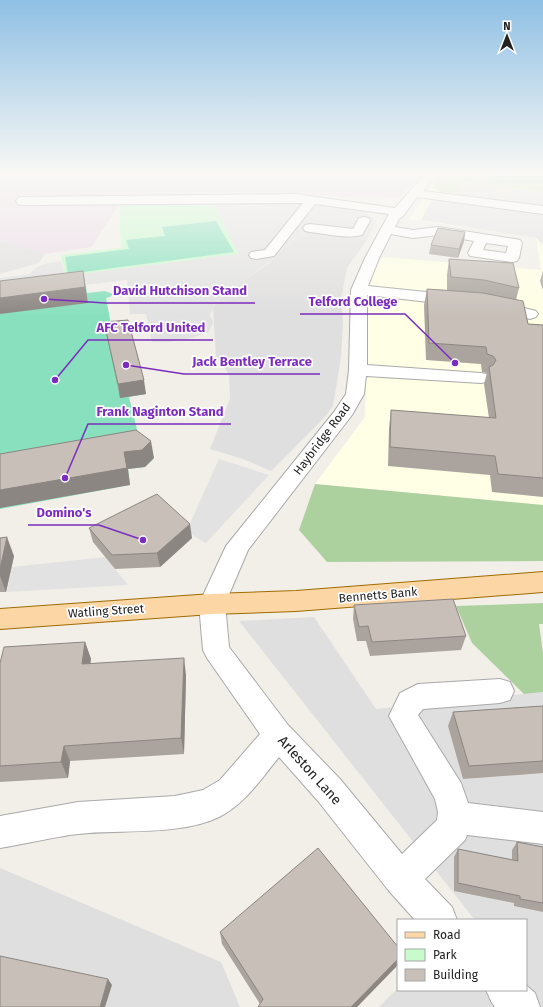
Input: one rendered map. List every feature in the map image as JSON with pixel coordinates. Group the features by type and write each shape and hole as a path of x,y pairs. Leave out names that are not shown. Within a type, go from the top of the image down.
{"main road":[{"name":"Bennetts Bank","path":"212,604 296,601 543,582"},
{"name":"Watling Street","path":"0,619 212,604"}],"street":[{"path":"256,255 269,253 294,222"},
{"path":"334,231 342,222"},
{"path":"310,228 349,233 357,232 363,222"},
{"name":"Haybridge Road","path":"212,604 238,546 342,415 355,394 358,370 359,290 372,258 388,230 395,222"},
{"path":"388,230 413,234 438,231 467,234 481,239"},
{"path":"359,290 477,302 530,314"},
{"path":"358,370 481,378"},
{"name":"Arleston Lane","path":"212,604 216,650 278,735 329,790 401,879 439,919"},
{"path":"401,879 453,828 454,818 450,794 403,716 410,702 418,697 500,691"},
{"path":"0,832 78,818 175,812 209,805 231,791 278,735"},
{"path":"454,818 543,828"},
{"path":"506,991 521,1007"}],"shaded area":[{"path":"0,222 108,222 91,247 45,254 0,240"},
{"path":"223,222 376,222 367,240 308,233 282,250 267,264 228,291 216,302 210,315 213,322 209,332 192,338 169,342 152,342 146,314 130,314 127,280 0,295 0,278 29,274 37,267 48,263 61,261 65,276 238,254"},
{"path":"429,222 543,222 543,505 315,484 365,417 368,285 382,257 541,270 536,238"},
{"path":"434,222 543,222 543,245 536,238"},
{"path":"308,233 367,240 347,268 341,299 343,324 341,357 333,406 325,417 271,471 243,459 210,449 230,399 229,374 216,357 213,309 216,303 228,291 268,264 282,250"},
{"path":"0,240 45,254 39,263 0,274"},
{"path":"219,459 269,475 206,543 187,530"},
{"path":"105,557 128,585 7,592 12,567"},
{"path":"314,617 376,709 543,692 543,1007 379,1007 397,989 397,991 527,991 527,919 474,919 239,621"},
{"path":"0,868 221,962 240,1007 0,1007"}],"green space":[{"path":"120,222 223,222 238,254 65,276 61,255 121,248"},
{"path":"217,222 234,252 68,274 65,257 129,249 126,240 165,236 162,227"},
{"path":"86,286 87,293 105,291 113,294 106,298 113,335 130,333 146,394 129,397 143,454 149,454 154,458 145,467 128,469 130,485 0,509 0,297"},
{"path":"315,484 543,505 543,561 327,562 299,530"},
{"path":"543,603 543,624 539,624 543,653 543,692 524,694 472,643 456,606"}],"building":[{"path":"438,228 465,232 459,249 431,245"},
{"path":"449,259 513,263 519,288 484,280 451,277"},
{"path":"83,271 85,287 0,298 0,281"},
{"path":"427,289 483,293 523,301 528,324 543,325 543,478 498,474 495,456 390,447 391,410 496,418 489,367 493,365 496,360 493,356 487,354 486,347 429,343"},
{"path":"128,320 144,380 118,384 104,322"},
{"path":"136,430 151,441 142,450 124,452 127,468 0,490 0,454"},
{"path":"157,494 190,524 157,553 112,555 89,528"},
{"path":"7,537 0,569 0,538"},
{"path":"453,599 466,636 372,642 368,626 359,627 354,605"},
{"path":"85,642 82,664 184,658 181,738 64,746 61,762 0,766 0,663 4,647"},
{"path":"543,706 543,761 469,766 453,712"},
{"path":"517,842 543,847 543,903 520,899 520,896 458,883 458,849 518,861"},
{"path":"318,848 397,946 397,960 351,1007 258,1007 263,999 220,932"},
{"path":"0,956 108,979 100,1007 0,1007"}],"place":[{"name":"David Hutchison Stand","path":"44,299"},
{"name":"Telford College","path":"455,363"},
{"name":"Jack Bentley Terrace","path":"126,365"},
{"name":"AFC Telford United","path":"55,380"},
{"name":"Frank Naginton Stand","path":"65,478"},
{"name":"Domino's","path":"143,540"}]}
